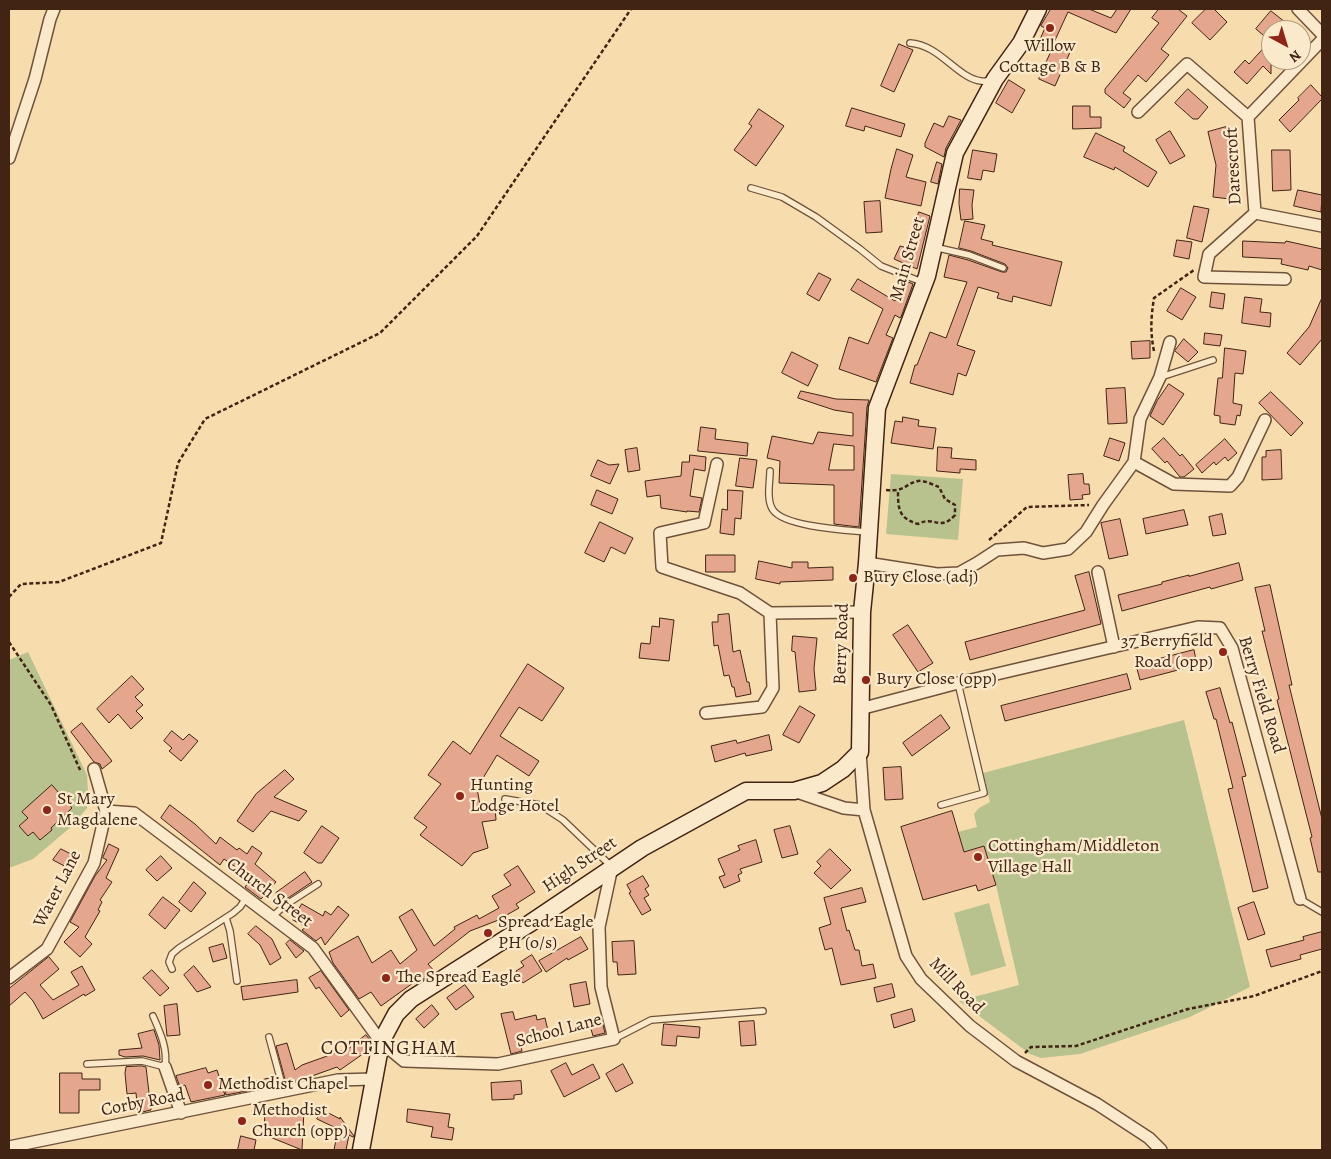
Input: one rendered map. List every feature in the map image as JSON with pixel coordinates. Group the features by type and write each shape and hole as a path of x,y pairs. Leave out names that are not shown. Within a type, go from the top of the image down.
{"main road":[{"name":"Main Street","path":"869,535 878,408 924,283 955,153 995,79 1021,43 1038,9"},
{"name":"Berry Road","path":"860,752 862,612 869,535"},
{"name":"High Street","path":"361,1150 381,1042 396,1014 411,999 529,924 642,848 746,791 794,791 822,783 843,769 860,752"}],"street":[{"path":"9,158 35,79 54,9"},
{"path":"1298,9 1322,34"},
{"name":"Darescroft","path":"1207,261 1208,254 1255,213 1248,118 1322,40"},
{"path":"1138,112 1187,64 1248,118"},
{"path":"1255,213 1322,226"},
{"path":"1207,261 1204,277 1285,279"},
{"path":"867,563 937,574 959,573 997,550 1024,548 1043,553 1068,549 1086,532 1134,462 1140,419 1160,377 1170,342"},
{"path":"1134,462 1174,484 1230,486 1238,477 1265,420"},
{"path":"717,464 704,523 660,533 662,567 740,593 770,612 862,612"},
{"path":"1098,572 1114,647"},
{"path":"706,713 762,707 773,688 770,612"},
{"name":"Berry Field Road","path":"860,709 958,683 1198,627 1220,628 1232,648 1300,898"},
{"name":"Mill Road","path":"860,752 864,810 906,956 921,979 970,1026 1016,1061 1097,1104 1149,1138 1161,1150"},
{"name":"Water Lane","path":"9,978 47,949 94,863 106,811 94,769"},
{"path":"794,791 844,808 864,810"},
{"name":"Church Street","path":"106,811 134,813 313,948 381,1042"},
{"name":"School Lane","path":"381,1042 404,1061 498,1064 614,1039 601,986 599,927 612,867"},
{"path":"165,1067 181,1113"},
{"name":"Corby Road","path":"12,1148 338,1080 373,1079"}],"lane":[{"path":"910,43 930,49 968,77 981,81 995,79"},
{"path":"752,188 782,196 860,248 881,266 924,283"},
{"path":"934,247 969,255 1003,268"},
{"path":"1160,377 1213,360"},
{"path":"770,471 769,502 773,511 781,516 820,528 869,535"},
{"path":"941,805 984,793 958,683"},
{"path":"505,799 540,805 563,820 612,867"},
{"path":"272,917 284,906 318,884"},
{"path":"172,969 169,962 172,954 226,918 240,907 246,898"},
{"path":"1300,898 1322,912"},
{"path":"226,918 238,981"},
{"path":"614,1039 651,1020 763,1011"},
{"path":"86,1064 142,1062 165,1067 165,1052 153,1016"},
{"path":"269,1037 284,1092"}],"path":[{"path":"9,597 21,584 59,582 161,543 178,463 205,419 380,333 477,236 631,9"},
{"path":"1160,377 1151,338 1150,320 1154,298 1207,261"},
{"path":"872,488 898,491 918,481 939,487 945,499 955,505 955,515 949,522 944,524 933,521 918,524 911,522 902,516 898,504 898,491"},
{"path":"983,545 1027,507 1103,505"},
{"path":"9,642 51,705 82,773"},
{"path":"1016,1061 1030,1047 1076,1046 1188,1009 1254,996 1322,971"}],"green space":[{"path":"891,474 963,479 958,540 886,534"},
{"path":"28,652 87,775 87,808 71,827 33,859 9,868 9,660"},
{"path":"1184,720 1250,987 1190,1017 1080,1054 1041,1058 1030,1054 959,1001 1019,985 996,885 984,846 964,852 958,832 977,827 974,814 979,808 990,802 983,773"},
{"path":"989,903 1006,966 971,976 954,913"}],"building":[{"path":"1051,9 1089,9 1111,18 1117,9 1131,9 1116,33 1068,12 1050,51 1037,46 1045,28 1041,26"},
{"path":"1159,9 1178,9 1187,16 1161,49 1169,55 1146,82 1138,75 1123,93 1131,99 1124,108 1105,93 1105,89 1159,23 1152,18"},
{"path":"1206,9 1214,9 1227,22 1210,40 1192,23"},
{"path":"1271,11 1282,20 1264,20"},
{"path":"1261,23 1261,33 1256,29"},
{"path":"1055,43 1071,50 1055,86 1039,79"},
{"path":"899,44 913,50 894,92 881,86"},
{"path":"1261,51 1261,68 1247,84 1234,72 1245,60 1249,64"},
{"path":"1009,80 1025,90 1012,113 996,103"},
{"path":"1311,85 1322,99 1290,132 1279,120"},
{"path":"1188,89 1208,107 1198,119 1193,119 1175,103"},
{"path":"1073,106 1090,106 1090,117 1101,117 1101,128 1073,129"},
{"path":"852,108 905,124 901,137 865,126 864,131 846,126"},
{"path":"759,109 784,126 756,166 734,150 752,126 749,124"},
{"path":"949,116 961,120 946,148 944,157 925,147 925,143 934,123 943,127"},
{"path":"1226,127 1235,166 1233,167 1230,199 1213,197 1216,165 1208,132"},
{"path":"1170,131 1185,156 1170,164 1156,140"},
{"path":"1096,133 1125,147 1123,151 1157,172 1148,187 1115,167 1114,170 1084,157"},
{"path":"897,149 913,155 906,177 926,182 921,206 885,198"},
{"path":"973,150 997,154 994,172 983,170 981,180 968,178"},
{"path":"1272,150 1290,150 1291,190 1273,191"},
{"path":"937,162 942,164 938,184 931,182"},
{"path":"960,189 974,190 973,219 961,220"},
{"path":"1298,190 1322,195 1321,212 1294,206"},
{"path":"880,201 882,232 866,233 864,202"},
{"path":"1194,206 1209,209 1202,242 1187,238"},
{"path":"919,212 930,216 917,269 894,259 900,246 908,248"},
{"path":"965,221 985,225 981,239 993,242 992,245 1062,262 1051,306 1013,296 1012,302 997,298 999,293 978,287 957,345 975,351 966,376 958,373 953,395 910,383 915,365 917,365 930,332 946,338 967,282 944,277 949,255 1002,272 1006,272 1008,268 1005,264 959,248"},
{"path":"1177,240 1192,242 1189,259 1174,256"},
{"path":"1243,241 1285,243 1286,241 1322,249 1322,270 1309,266 1308,270 1281,264 1282,259 1243,257"},
{"path":"819,273 831,279 819,301 807,294"},
{"path":"858,279 895,301 906,281 913,284 901,317 895,315 886,335 893,338 876,382 839,369 849,337 868,344 883,309 851,290"},
{"path":"1181,288 1196,297 1182,320 1167,311"},
{"path":"1212,292 1225,294 1223,309 1210,307"},
{"path":"1245,297 1262,299 1260,312 1271,313 1270,327 1242,323"},
{"path":"1322,298 1322,339 1300,365 1287,353 1309,327"},
{"path":"1205,333 1222,335 1220,346 1204,344"},
{"path":"1184,339 1198,352 1188,362 1175,351"},
{"path":"1150,341 1150,358 1132,359 1131,342"},
{"path":"1225,348 1246,351 1243,374 1235,373 1233,403 1242,405 1240,416 1237,415 1235,425 1220,423 1220,416 1214,415 1218,378 1222,378"},
{"path":"792,352 818,365 808,386 782,373"},
{"path":"1169,384 1184,394 1163,425 1150,416 1157,401"},
{"path":"1125,388 1127,423 1108,424 1106,389"},
{"path":"801,391 836,399 869,400 859,527 834,524 834,485 779,483 780,461 767,458 772,436 813,444 818,432 853,436 853,413 834,410 798,398","holes":["834,444 854,446 854,470 829,470"]},
{"path":"1271,392 1303,423 1291,436 1259,403"},
{"path":"903,417 919,420 918,426 936,428 933,449 891,443 895,421 902,422"},
{"path":"701,427 716,429 715,439 748,443 747,456 698,451"},
{"path":"1110,438 1125,443 1119,461 1104,456"},
{"path":"1164,438 1180,456 1182,454 1194,469 1184,477 1180,477 1167,461 1165,463 1152,449"},
{"path":"1225,439 1237,453 1228,461 1225,457 1216,465 1214,462 1202,473 1196,465"},
{"path":"938,447 952,448 951,458 976,460 976,470 960,469 960,473 937,471"},
{"path":"637,448 640,470 628,472 625,450"},
{"path":"1281,450 1282,479 1262,480 1262,457 1266,457 1266,451"},
{"path":"690,455 706,457 705,471 694,469 690,496 702,498 699,512 661,508 660,495 647,497 645,481 681,476 682,462 689,462"},
{"path":"740,458 757,460 753,488 736,486"},
{"path":"598,460 609,465 619,464 610,484 591,476"},
{"path":"1083,474 1084,484 1089,484 1090,494 1082,495 1083,499 1070,500 1068,475"},
{"path":"597,490 618,499 612,514 591,505"},
{"path":"728,490 743,491 741,519 735,518 734,535 720,533 722,509 727,510"},
{"path":"1184,510 1188,525 1146,534 1143,519"},
{"path":"1222,514 1226,534 1213,536 1209,517"},
{"path":"1120,519 1128,555 1109,559 1101,523"},
{"path":"600,522 633,538 625,554 611,547 604,562 585,553"},
{"path":"706,555 735,555 735,572 706,572"},
{"path":"759,561 792,568 792,562 808,562 808,568 833,567 833,580 780,582 780,584 756,579"},
{"path":"1239,563 1243,580 1122,611 1118,595"},
{"path":"1089,572 1101,624 970,660 965,642 1085,610 1075,576"},
{"path":"1270,585 1292,685 1289,685 1322,819 1322,872 1318,872 1310,838 1312,837 1277,700 1279,699 1262,631 1265,631 1255,588"},
{"path":"729,614 733,652 740,650 751,694 736,697 729,675 724,676 718,645 714,646 712,622 718,622 718,615"},
{"path":"660,618 674,620 669,661 639,658 641,643 650,644 652,626 659,627"},
{"path":"908,625 933,663 918,672 893,635"},
{"path":"793,636 817,638 814,669 816,690 799,692 795,652 792,651"},
{"path":"1194,650 1197,665 1140,680 1136,665"},
{"path":"528,664 564,688 542,721 519,707 500,736 539,761 529,776 497,755 477,788 481,811 495,808 496,820 482,822 488,848 473,853 462,866 420,835 427,827 414,818 441,784 428,775 453,741 470,754"},
{"path":"1127,674 1131,689 1005,721 1001,706"},
{"path":"132,676 144,689 135,697 143,705 136,711 143,718 131,729 118,714 109,723 97,709"},
{"path":"1220,688 1230,723 1232,722 1246,776 1242,777 1268,888 1253,892 1228,789 1233,788 1216,719 1214,719 1206,692"},
{"path":"800,706 815,715 799,743 783,735"},
{"path":"941,715 950,728 912,756 903,743"},
{"path":"82,723 112,761 102,769 100,764 94,762 71,732"},
{"path":"172,731 183,740 189,734 198,741 181,761 169,751 172,748 164,741"},
{"path":"769,735 772,750 746,756 745,753 715,762 711,746 736,740 737,743"},
{"path":"901,767 903,799 885,800 883,768"},
{"path":"285,770 294,779 274,797 307,811 299,821 271,811 253,832 237,821 256,794"},
{"name":"St Mary Magdalene","path":"52,785 72,808 40,840 33,832 28,836 19,826 28,818 22,812"},
{"path":"170,805 195,824 216,844 220,837 237,850 239,848 247,854 252,846 262,853 255,864 276,882 261,899 245,887 252,878 224,859 220,865 161,818"},
{"path":"952,811 964,852 984,846 996,885 978,891 976,885 923,900 901,827"},
{"path":"322,826 339,838 322,863 318,863 304,853"},
{"path":"790,826 798,854 782,858 774,830"},
{"path":"756,840 762,862 740,869 742,873 738,875 740,881 724,888 719,877 725,875 718,859 740,850 738,846"},
{"path":"109,844 119,849 106,878 112,882 100,900 102,902 98,910 100,911 85,937 92,944 80,957 64,942 79,927 70,922 95,876 107,860 103,858"},
{"path":"61,849 79,858 72,870 53,860"},
{"path":"830,849 851,870 831,889 814,873 821,866 817,862"},
{"path":"161,856 172,868 157,881 146,870"},
{"path":"518,866 535,892 516,904 519,908 496,921 470,931 428,964 435,972 422,980 420,978 381,1006 371,992 359,999 333,963 329,952 358,936 372,963 391,950 400,964 417,950 399,917 412,909 434,946 455,929 454,927 477,915 479,919 499,908 492,896 511,885 504,875"},
{"path":"305,872 312,882 282,902 276,893"},
{"path":"643,876 649,886 645,889 649,895 644,898 651,910 642,915 629,893 631,892 627,885"},
{"path":"194,882 206,893 191,912 179,902"},
{"path":"862,888 866,902 841,908 847,931 849,930 855,950 859,950 862,966 873,964 876,978 841,985 832,948 825,950 819,928 831,924 824,898"},
{"path":"163,897 180,910 165,929 149,915"},
{"path":"1254,902 1265,934 1248,940 1238,908"},
{"path":"302,904 323,916 325,911 331,915 338,906 349,915 325,945 321,937 316,941 302,930 306,927 293,920"},
{"path":"256,926 272,939 281,958 270,965 260,945 248,934"},
{"path":"1322,932 1322,949 1300,955 1301,959 1271,967 1266,950 1304,940 1303,937"},
{"path":"581,937 588,949 568,960 567,958 546,972 539,961"},
{"path":"290,940 304,951 296,958 286,944"},
{"path":"634,941 636,974 618,975 617,962 613,962 612,942"},
{"path":"223,944 227,958 213,962 209,948"},
{"path":"532,955 542,971 523,983 516,971 524,966 521,962"},
{"path":"49,957 59,969 40,985 53,1000 79,985 71,972 82,966 95,990 85,996 84,994 43,1019 33,1001 25,992 9,1006 9,989"},
{"path":"194,966 211,987 197,992 184,975"},
{"path":"152,970 169,988 160,996 143,978"},
{"path":"321,971 349,1010 341,1017 319,987 316,989 309,978"},
{"path":"297,980 298,992 243,1000 241,987"},
{"path":"586,982 590,1004 574,1007 570,985"},
{"path":"892,984 895,997 877,1002 874,988"},
{"path":"465,985 474,997 456,1010 447,998"},
{"path":"177,1004 180,1035 167,1036 164,1006"},
{"path":"432,1005 439,1014 424,1028 416,1019"},
{"path":"912,1009 915,1021 894,1028 891,1015"},
{"path":"513,1012 515,1020 536,1015 537,1020 545,1018 550,1039 521,1046 522,1051 511,1054 501,1014"},
{"path":"601,1017 605,1033 593,1036 589,1022"},
{"path":"754,1021 756,1045 741,1046 739,1022"},
{"path":"664,1024 700,1027 699,1038 677,1036 676,1046 662,1045"},
{"path":"154,1030 159,1045 160,1060 143,1056 125,1057 119,1055 119,1050 142,1048 138,1034"},
{"path":"366,1035 371,1041 370,1049 340,1070 337,1067 301,1080 286,1083 276,1046 287,1043 295,1070 302,1065 345,1051"},
{"path":"566,1063 572,1075 593,1064 600,1078 564,1097 551,1071"},
{"path":"623,1064 633,1083 616,1092 606,1074"},
{"path":"126,1067 146,1067 151,1110 138,1113 136,1093 127,1094 125,1073"},
{"name":"Methodist Chapel","path":"206,1068 208,1073 217,1070 225,1095 191,1102 185,1085 180,1087 176,1076"},
{"path":"60,1073 82,1073 82,1079 100,1079 100,1090 79,1090 79,1113 60,1113"},
{"path":"275,1077 277,1085 226,1095 225,1089"},
{"path":"521,1081 522,1094 514,1095 514,1099 492,1100 491,1083"},
{"path":"408,1109 450,1114 448,1127 454,1128 452,1140 431,1137 433,1127 407,1122"},
{"path":"265,1110 304,1110 302,1150 265,1135"},
{"path":"323,1110 340,1119 340,1117 354,1136 349,1135 346,1150 334,1150 338,1129 317,1119"},
{"path":"241,1136 256,1140 254,1150 238,1150"}],"place":[{"name":"Willow Cottage B & B","path":"1050,28"},
{"name":"Bury Close (adj)","path":"853,578"},
{"name":"37 Berryfield Road (opp)","path":"1223,652"},
{"name":"Bury Close (opp)","path":"866,680"},
{"name":"Hunting Lodge Hotel","path":"460,796"},
{"name":"St Mary Magdalene","path":"47,810"},
{"name":"Cottingham/Middleton Village Hall","path":"978,857"},
{"name":"Spread Eagle PH (o/s)","path":"488,933"},
{"name":"The Spread Eagle","path":"386,978"},
{"name":"Methodist Chapel","path":"208,1085"},
{"name":"Methodist Church (opp)","path":"242,1121"}],"district":[{"name":"COTTINGHAM","path":"389,1049"}]}
